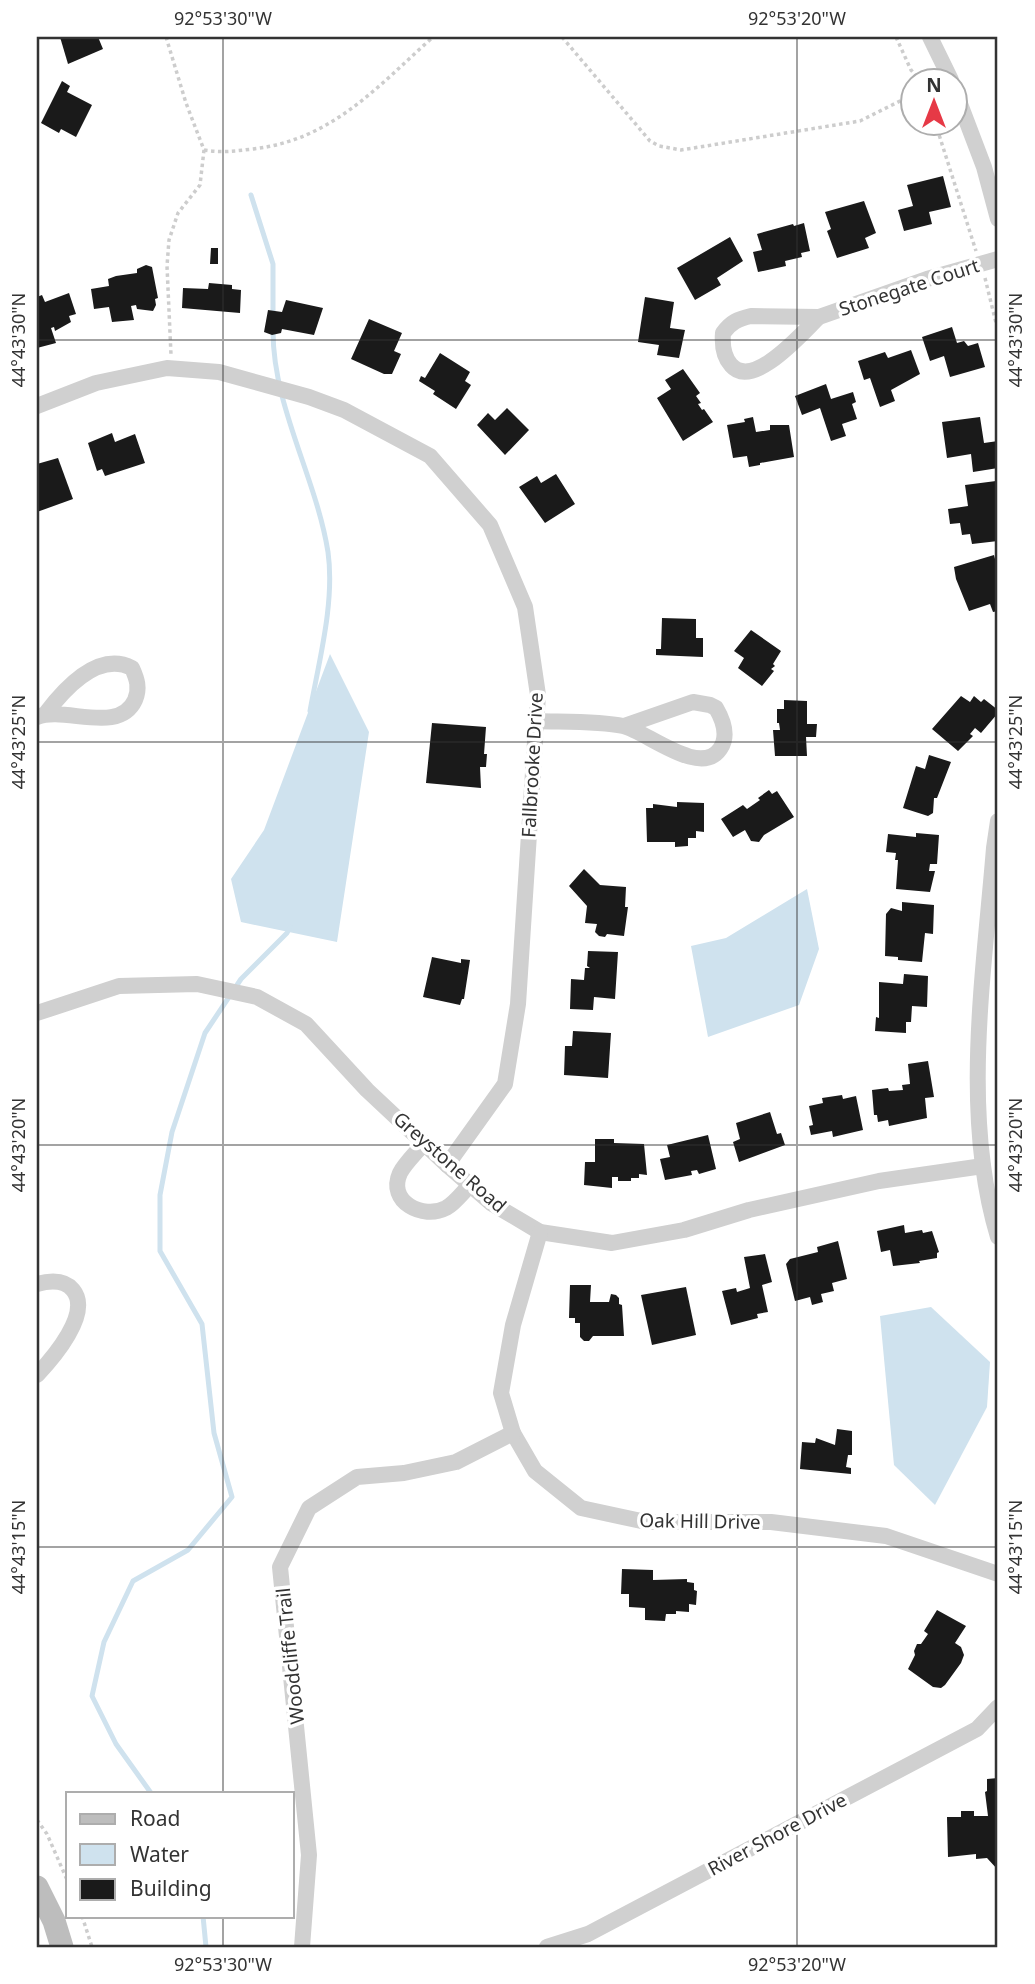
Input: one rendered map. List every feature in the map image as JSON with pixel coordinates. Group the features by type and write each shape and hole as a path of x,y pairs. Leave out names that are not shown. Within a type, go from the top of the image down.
{"street":[{"path":"930,37 944,66"},
{"path":"968,125 984,167 998,219"},
{"name":"Stonegate Court","path":"819,317 760,368 746,373 738,371 726,359 723,333 733,321 751,316 819,317 927,279 998,259"},
{"name":"Fallbrooke Drive","path":"37,406 96,383 172,368 219,372 309,397 344,410 430,456 490,525 525,607 538,695 518,1004 505,1084 447,1165"},
{"path":"113,662 132,668 138,682 138,694 132,707 122,714 102,718 42,715 94,668 113,662"},
{"path":"536,721 624,726 693,702 716,708 724,726 724,737 722,747 716,754 702,758 683,755 624,726"},
{"path":"998,821 978,1074 983,1166 998,1237"},
{"name":"Greystone Road","path":"37,1013 119,986 197,984 257,997 306,1024 367,1090 447,1165 491,1203 541,1232 612,1243 684,1230 749,1210 879,1181 983,1166"},
{"path":"424,1143 400,1172 397,1185 399,1196 424,1213 448,1207 470,1185"},
{"name":"Oak Hill Drive","path":"541,1232 513,1325 501,1393 513,1433 535,1472 581,1508 646,1522 771,1522 886,1535 998,1574"},
{"path":"37,1284 50,1281 66,1284 73,1289 79,1306 77,1318 66,1337 37,1375"},
{"name":"Woodcliffe Trail","path":"302,1947 309,1855 280,1567 309,1508 357,1477 404,1473 456,1462 513,1433"},
{"name":"River Shore Drive","path":"547,1947 588,1934 977,1729 998,1707"},
{"path":"37,1887 54,1921 62,1947"}],"path":[{"path":"166,37 204,150 200,185 178,213 169,240 167,266 172,368"},
{"path":"204,150 218,152 270,147 323,129 350,111 433,37"},
{"path":"562,37 650,142 668,148 681,150 860,121 898,102"},
{"path":"896,37 909,66"},
{"path":"940,136 998,331"},
{"path":"37,1820 47,1834 66,1877"},
{"path":"83,1918 93,1947"}],"water":[{"path":"330,654 369,732 337,942 241,922 231,879 264,830"},
{"path":"807,889 819,949 799,1005 708,1037 691,946 726,938"},
{"path":"931,1307 990,1362 987,1407 935,1505 894,1465 880,1316"}],"building":[{"path":"60,37 98,37 103,49 68,64"},
{"path":"62,81 70,86 67,92 92,105 76,137 61,129 59,133 41,123"},
{"path":"943,176 951,207 929,212 932,224 904,231 898,210 913,206 907,185"},
{"path":"864,201 876,233 865,238 869,248 837,258 827,231 831,229 825,212"},
{"path":"804,223 810,251 801,253 802,257 785,261 786,266 758,272 753,252 762,250 757,234"},
{"path":"730,237 743,261 717,278 721,285 695,300 677,268"},
{"path":"211,248 218,248 218,264 210,264"},
{"path":"146,265 152,267 158,298 155,299 153,311 131,306 134,320 112,322 109,307 94,309 91,289 109,286 108,279 137,273 137,269"},
{"path":"209,283 232,285 232,289 241,290 240,313 182,308 183,288 208,289"},
{"path":"69,293 76,314 69,316 71,322 55,331 54,327 51,328 56,343 37,348 37,297 42,295 45,302"},
{"path":"645,297 674,302 670,328 685,330 679,358 657,355 659,345 638,342"},
{"path":"286,300 323,308 314,335 282,329 281,333 272,335 264,332 268,310 282,312"},
{"path":"369,319 402,333 394,351 401,354 392,374 384,374 351,359"},
{"path":"952,327 957,343 964,341 968,346 978,343 985,367 950,377 944,356 930,361 922,337"},
{"path":"911,350 920,374 891,390 895,401 880,407 870,378 864,380 858,361 885,352 888,358"},
{"path":"440,353 470,372 465,381 471,385 456,409 419,381 421,376 425,378"},
{"path":"683,369 700,393 696,396 701,403 698,404 713,422 683,441 657,398 671,389 665,380"},
{"path":"826,384 831,399 853,392 856,402 852,404 857,419 842,424 846,436 831,441 820,408 802,415 795,396"},
{"path":"507,408 529,430 505,455 477,425 488,413 495,420"},
{"path":"753,417 756,432 770,430 770,425 789,425 794,457 749,467 747,456 733,458 727,425 745,422 744,419"},
{"path":"980,417 984,443 998,441 998,468 973,472 971,454 947,458 942,422"},
{"path":"112,433 115,442 135,434 145,463 105,476 102,469 97,471 88,443"},
{"path":"58,458 73,499 37,512 37,464"},
{"path":"556,474 575,504 545,523 519,487 537,476 541,483"},
{"path":"996,481 998,541 972,544 970,534 962,535 960,523 950,524 948,509 968,506 965,485"},
{"path":"994,555 998,571 998,611 993,612 990,604 969,611 954,567"},
{"path":"662,618 696,619 696,638 703,638 703,657 656,655 656,649 661,649"},
{"path":"751,630 781,651 771,669 774,671 762,686 738,668 744,658 734,651"},
{"path":"961,696 970,702 974,696 981,702 984,699 998,710 998,713 981,733 975,728 970,734 973,736 958,751 932,729"},
{"path":"784,700 807,701 807,724 817,724 816,737 806,737 807,756 775,756 773,730 780,730 777,709 784,709"},
{"path":"432,723 486,727 486,767 480,767 481,788 426,783"},
{"path":"929,755 951,762 937,798 934,798 933,813 928,816 903,808 916,766 925,769"},
{"path":"769,790 772,794 777,791 794,817 764,835 759,842 751,841 745,830 733,837 721,819 743,805 747,809"},
{"path":"677,802 704,803 704,832 696,831 696,838 688,838 688,846 675,847 675,842 647,842 646,808 653,808 653,804 677,807"},
{"path":"916,833 939,835 937,864 930,864 929,871 935,871 930,892 896,889 898,860 895,860 896,853 886,852 888,834 916,837"},
{"path":"584,869 600,885 626,887 625,907 628,907 624,936 599,936 595,932 597,924 585,923 587,906 569,886"},
{"path":"902,902 934,905 933,934 925,933 922,962 885,956 886,914 891,908 902,911"},
{"path":"588,951 618,952 615,999 594,997 593,1010 570,1009 571,979 584,980 585,968 590,968 587,966"},
{"path":"432,957 461,963 461,959 470,960 464,999 460,1005 423,997"},
{"path":"904,974 928,976 927,1007 912,1006 911,1022 906,1022 906,1033 875,1031 876,1017 879,1018 879,982 903,984"},
{"path":"573,1031 611,1033 608,1078 564,1075 565,1046 572,1046"},
{"path":"928,1061 934,1097 925,1098 927,1118 889,1126 888,1120 878,1122 877,1115 874,1115 872,1090 903,1090 902,1085 910,1084 908,1064"},
{"path":"842,1095 843,1099 856,1096 863,1130 833,1137 832,1131 811,1135 809,1126 813,1125 809,1106 823,1103 822,1098"},
{"path":"770,1112 777,1134 781,1133 785,1145 739,1162 733,1142 740,1139 736,1123"},
{"path":"708,1135 716,1169 699,1174 697,1170 691,1171 692,1175 665,1180 660,1159 670,1157 667,1145"},
{"path":"595,1139 644,1144 647,1175 639,1174 639,1178 631,1178 631,1181 618,1181 618,1177 612,1177 612,1188 584,1185 585,1162 595,1162"},
{"path":"904,1225 905,1233 932,1231 939,1252 937,1258 893,1266 890,1250 881,1252 877,1231"},
{"path":"838,1241 847,1279 832,1283 834,1291 821,1294 823,1302 812,1305 810,1297 795,1301 786,1264 790,1259 818,1252 817,1247"},
{"path":"765,1254 772,1282 762,1285 768,1312 757,1314 758,1318 731,1325 722,1291 736,1288 737,1292 750,1288 744,1257"},
{"path":"570,1285 591,1285 590,1302 609,1302 611,1294 616,1295 622,1305 624,1336 593,1336 589,1341 584,1341 580,1337 580,1323 575,1323 575,1318 569,1318"},
{"path":"686,1287 696,1335 652,1345 641,1295"},
{"path":"837,1429 852,1431 852,1455 848,1455 846,1467 851,1468 851,1474 800,1469 802,1442 815,1443 816,1438 835,1445"},
{"path":"622,1569 653,1570 653,1580 687,1579 687,1582 694,1583 694,1590 697,1591 696,1605 689,1604 689,1612 676,1611 676,1614 666,1614 665,1621 645,1620 645,1608 629,1607 629,1594 621,1594"},
{"path":"937,1610 966,1626 955,1643 961,1647 964,1655 961,1663 941,1688 933,1687 908,1669 917,1644 921,1644 928,1634 924,1631"},
{"path":"998,1778 998,1870 987,1858 976,1859 976,1854 948,1857 947,1817 961,1817 961,1811 974,1811 974,1816 988,1816 985,1792 987,1779"}],"waterway":[{"path":"251,195 273,264 273,318"},
{"path":"273,331 280,387 322,524 330,571 328,611 310,711"},
{"path":"150,1792 116,1744 92,1696 104,1642 133,1581 188,1550 232,1497 214,1433 202,1324 160,1251 160,1195 172,1132 205,1033 241,979 290,927"},
{"path":"203,1918 206,1947"}]}
